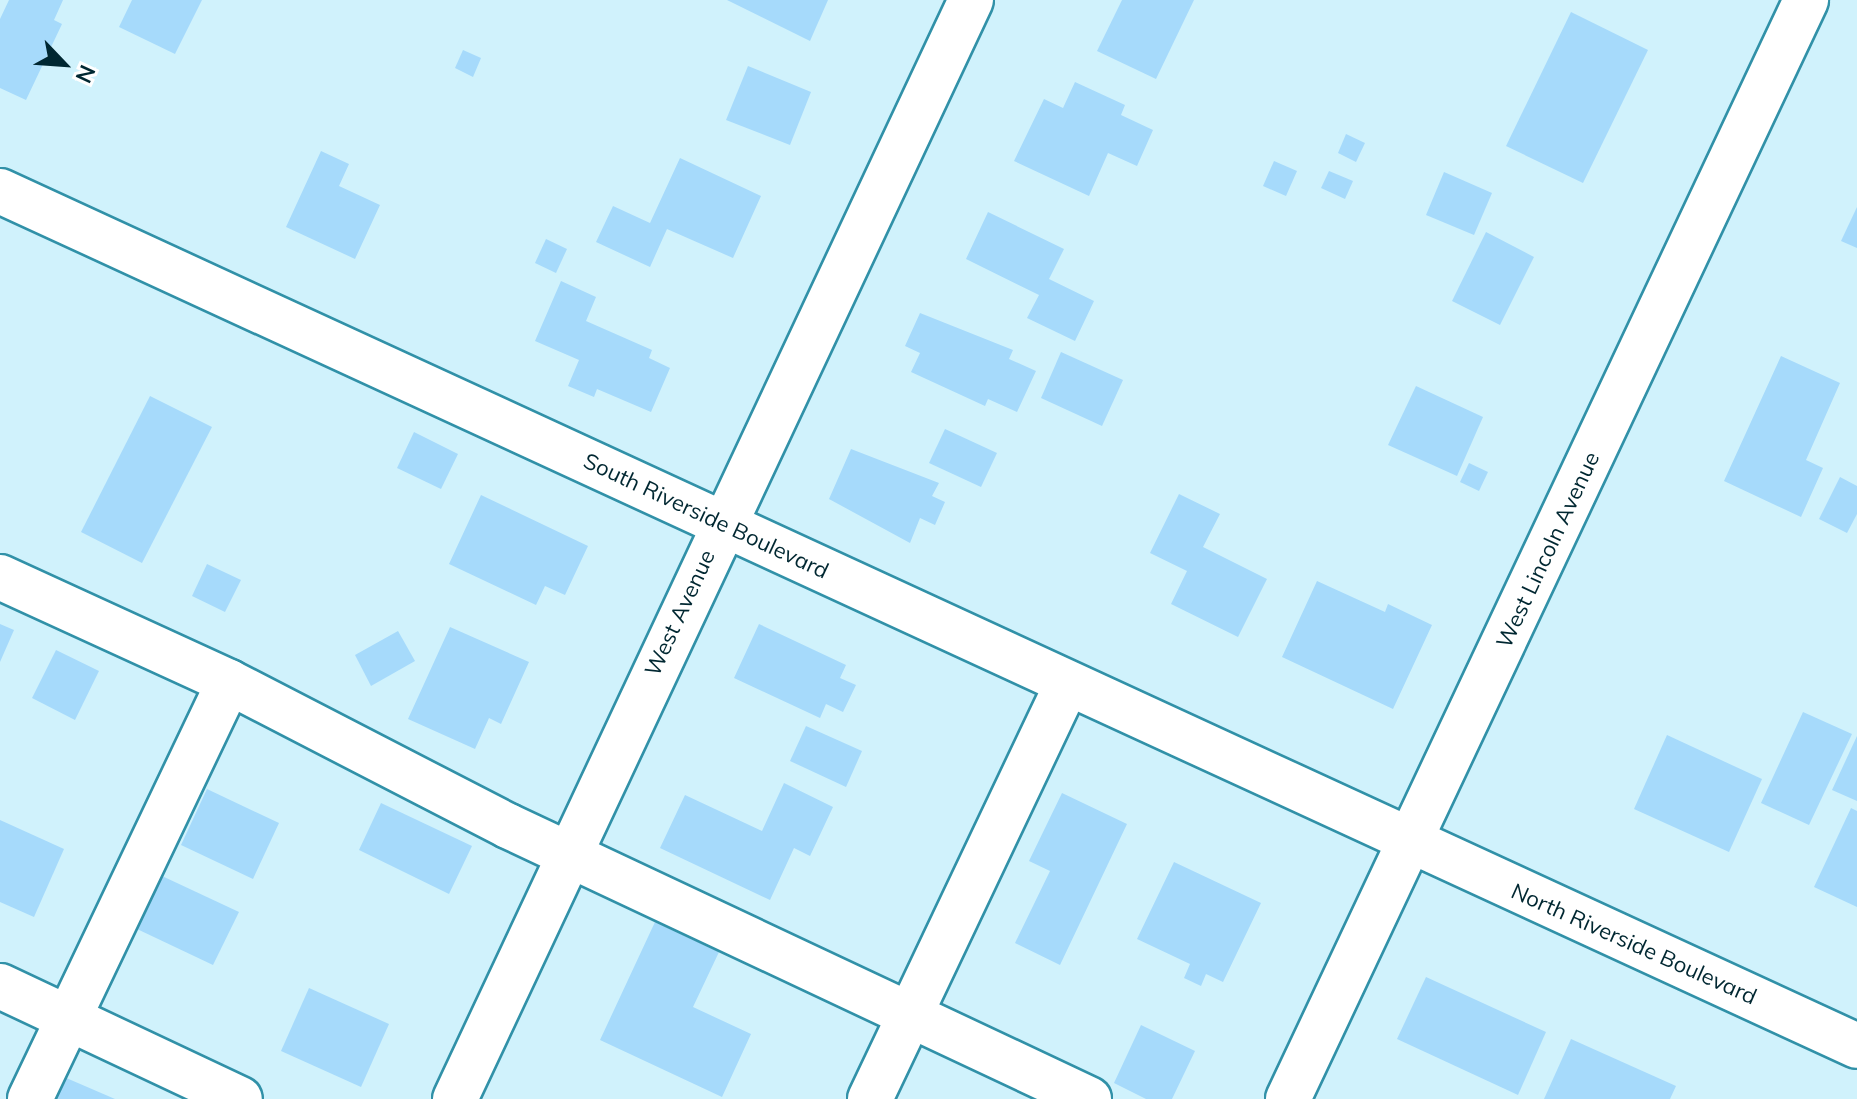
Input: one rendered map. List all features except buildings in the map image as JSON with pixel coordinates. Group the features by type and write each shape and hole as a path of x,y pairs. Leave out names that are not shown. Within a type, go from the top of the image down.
{"street":[{"name":"West Avenue","path":"455,1099 721,523 971,0"},
{"name":"West Lincoln Avenue","path":"1288,1099 1806,0"},
{"name":"South Riverside Boulevard","path":"5,205 721,523 1411,843"},
{"path":"0,577 229,682 569,854 908,1017 1089,1099"},
{"path":"30,1099 229,682"},
{"path":"870,1099 1067,684"},
{"name":"North Riverside Boulevard","path":"1411,843 1857,1046"},
{"path":"0,986 240,1099"}]}
